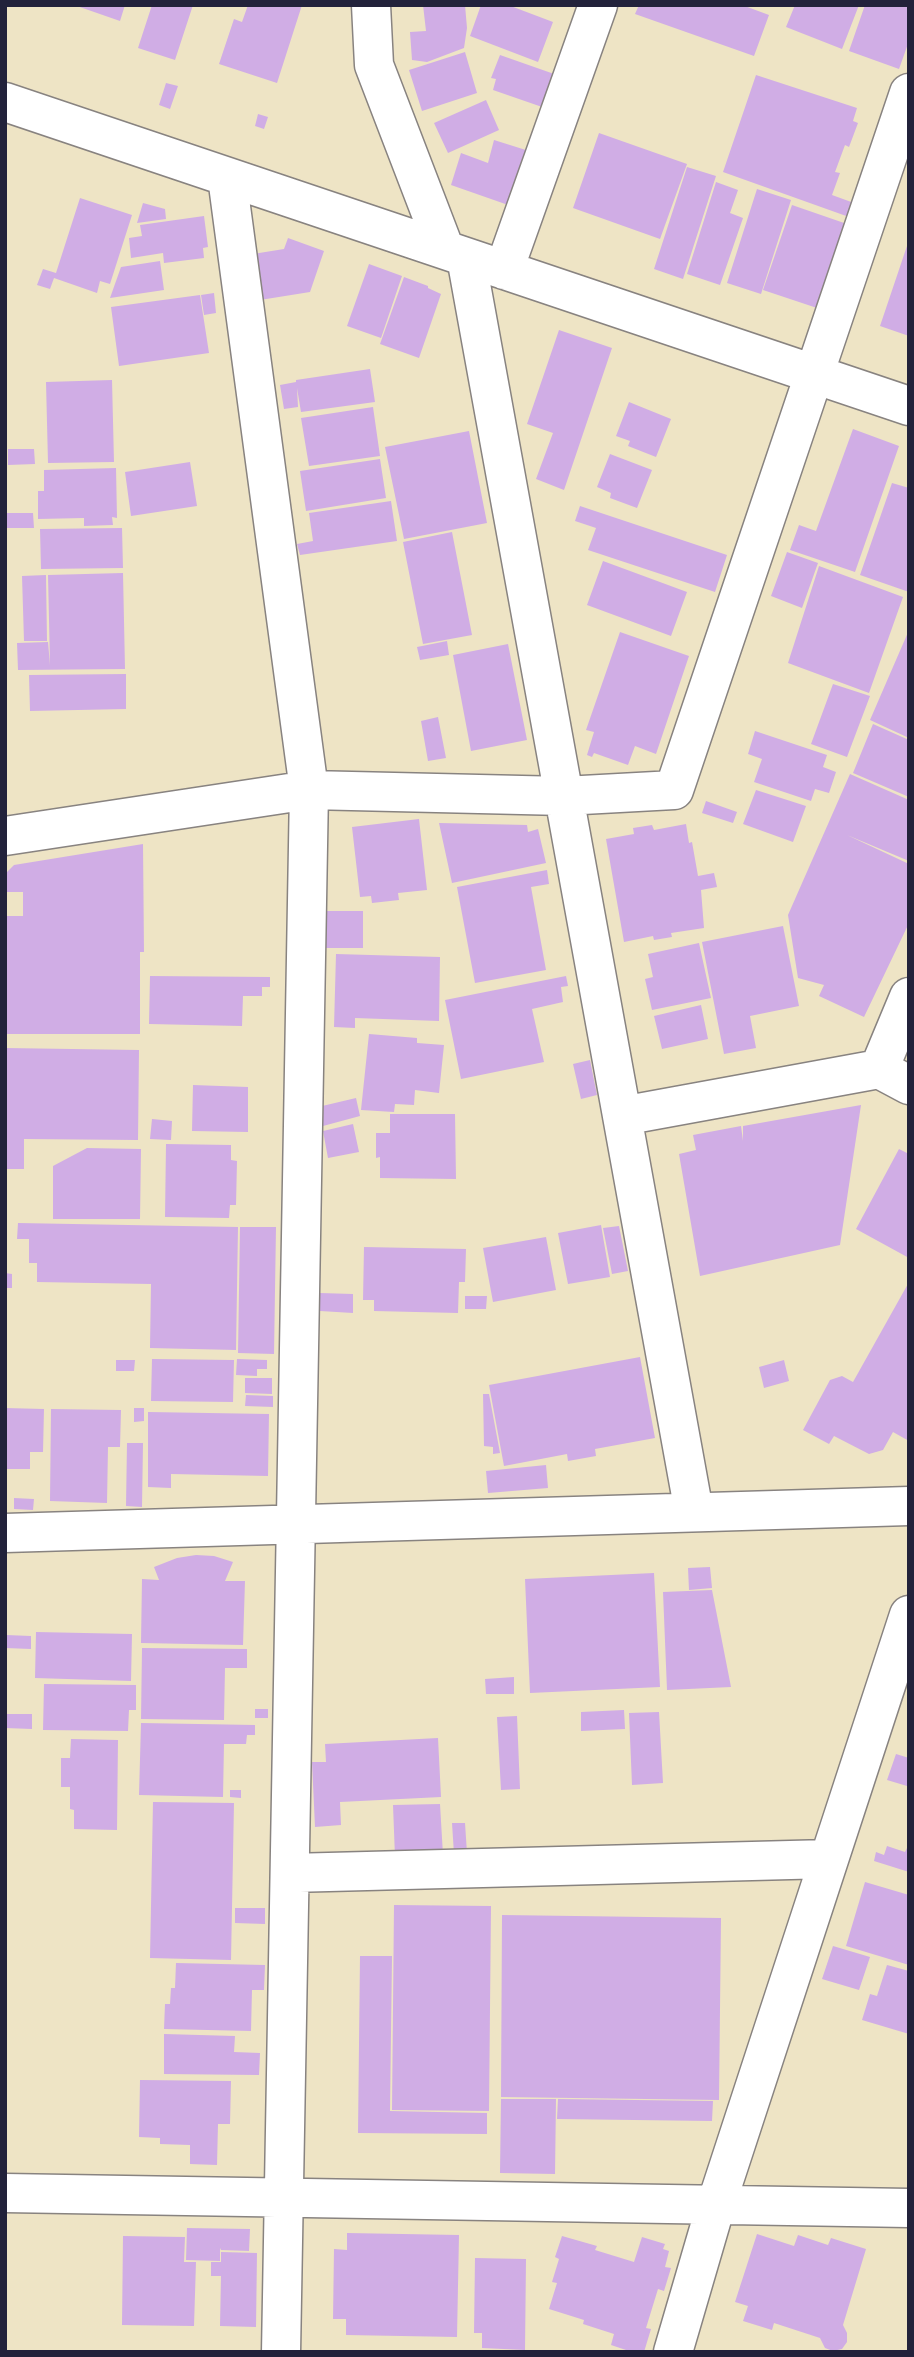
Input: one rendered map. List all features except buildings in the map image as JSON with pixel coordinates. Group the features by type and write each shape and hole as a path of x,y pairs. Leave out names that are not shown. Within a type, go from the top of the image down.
{"street":[{"path":"371,5 374,65 455,254 564,796 694,1512"},
{"path":"504,270 598,5"},
{"path":"5,836 309,790 564,796 674,790 909,93"},
{"path":"5,102 909,406"},
{"path":"226,177 309,790 281,2352"},
{"path":"622,1116 894,1077 909,997"},
{"path":"5,1533 909,1506"},
{"path":"673,2352 716,2205 909,1615"},
{"path":"290,1873 829,1859"},
{"path":"5,2193 909,2208"}]}
